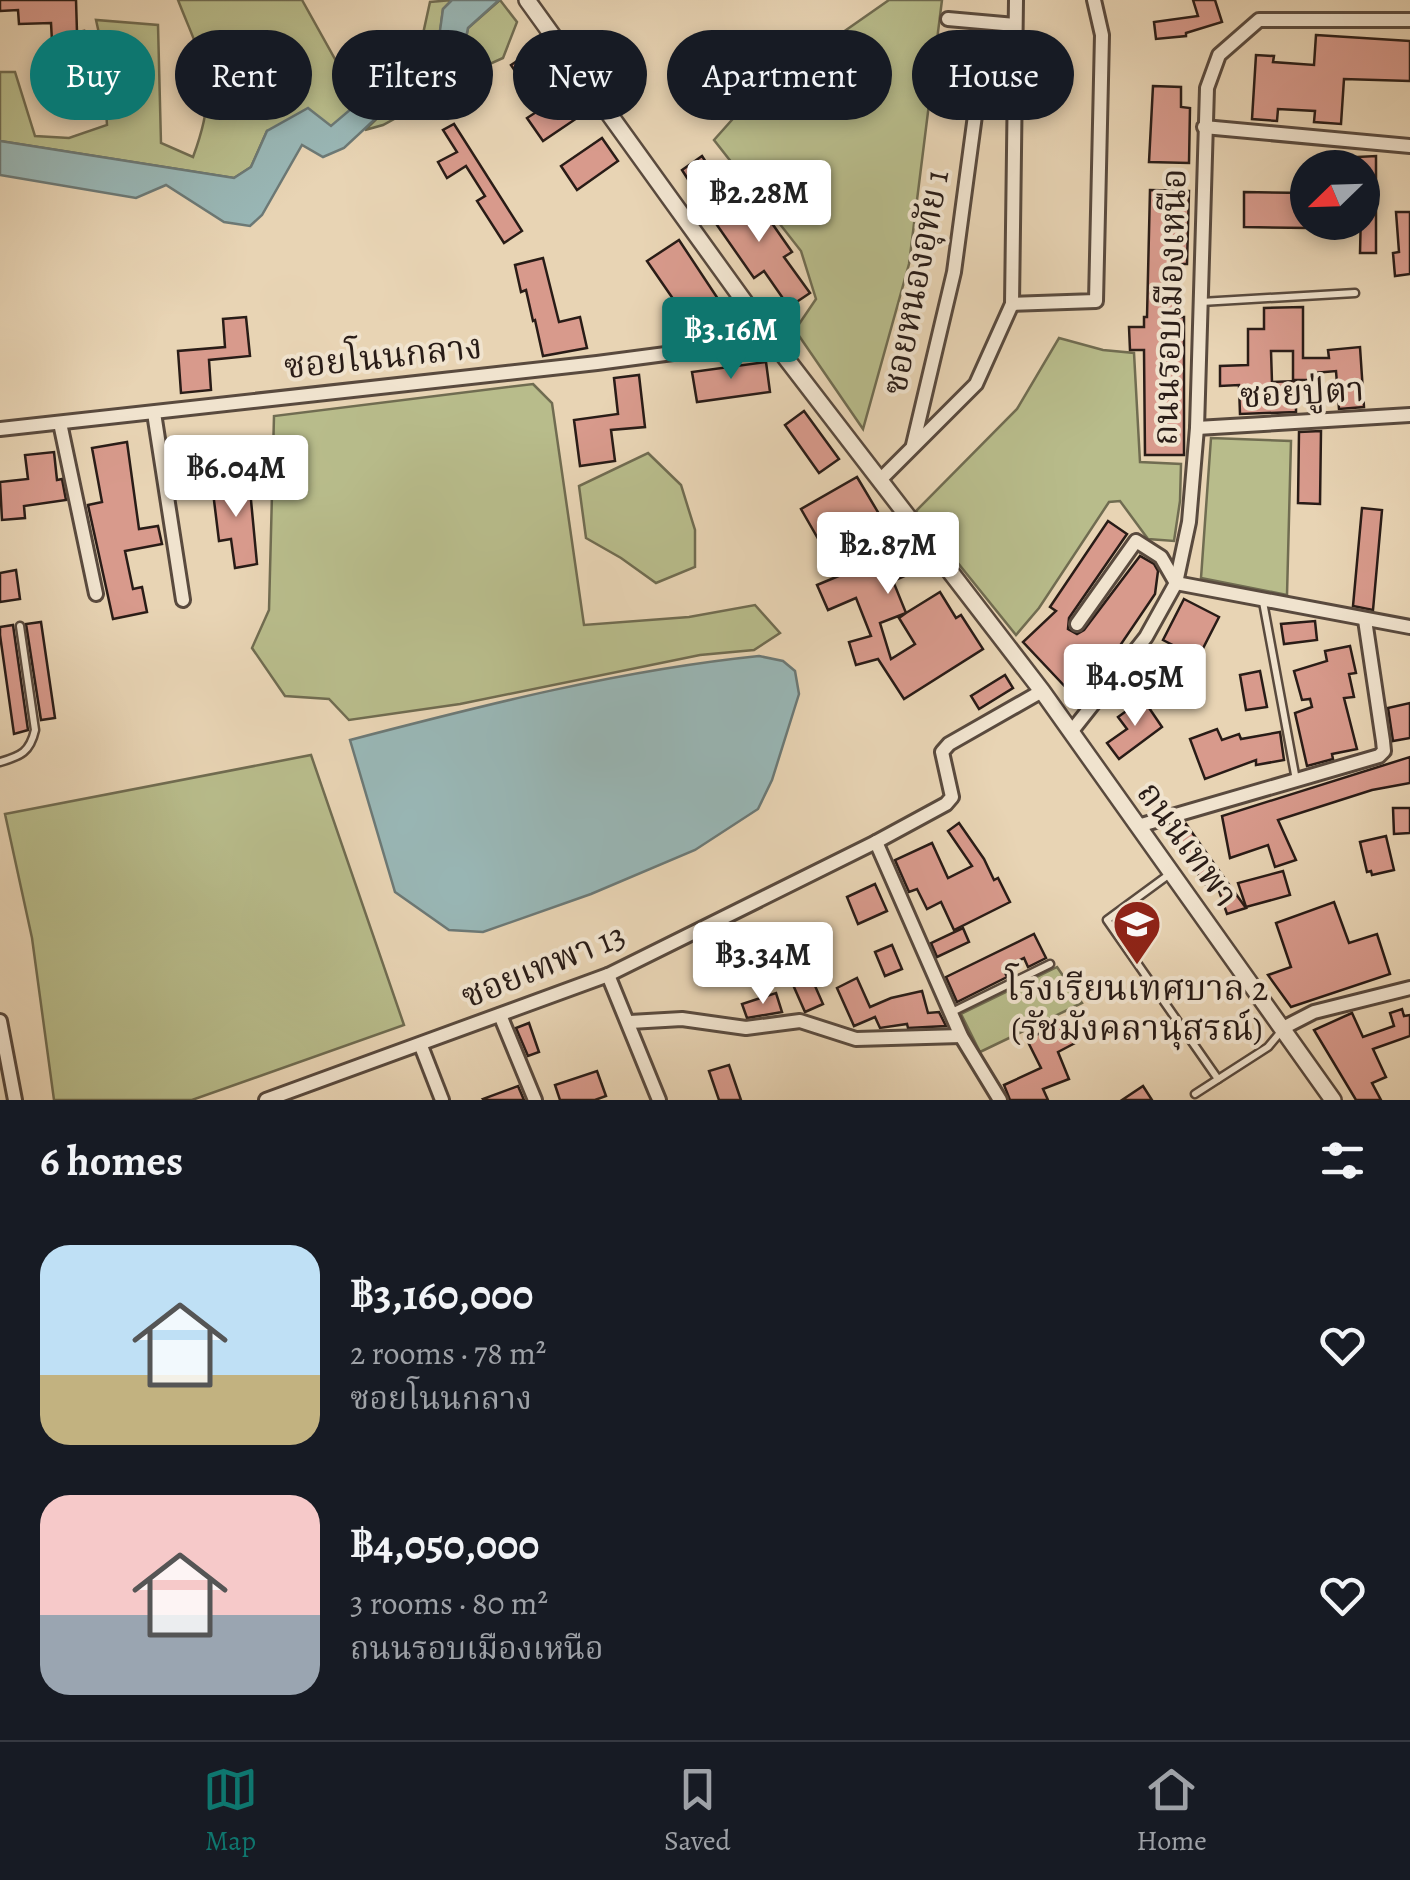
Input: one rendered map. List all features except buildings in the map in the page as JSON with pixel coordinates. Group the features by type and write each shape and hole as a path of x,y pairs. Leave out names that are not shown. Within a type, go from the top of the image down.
{"street":[{"name":"ถนนเทพา","path":"527,0 772,340 1011,640 1042,691 1284,1028 1326,1098"},
{"path":"1015,30 1016,0"},
{"path":"1012,304 1096,301 1102,35 1094,0"},
{"path":"948,19 1015,25"},
{"name":"ถนนรอบเมืองเหนือ","path":"1072,732 1146,637 1176,583 1189,522 1197,428 1206,88 1218,55 1259,20 1410,20"},
{"name":"ซอยหนองอุทัย 1","path":"912,446 954,272 974,120"},
{"path":"880,480 976,384 1012,304 1015,120"},
{"path":"1204,127 1410,146"},
{"name":"ซอยโนนกลาง","path":"0,429 772,340"},
{"path":"154,413 183,600"},
{"name":"ซอยปู่ตา","path":"1197,428 1410,415"},
{"path":"60,422 96,594"},
{"path":"1077,624 1136,541 1161,558 1176,583 1410,627"},
{"path":"1138,826 1379,756 1384,751 1365,620"},
{"name":"ซอยเทพา 13","path":"266,1100 608,975 876,842 952,797 942,752 949,744 1042,691"},
{"path":"876,842 961,1036 1000,1100"},
{"path":"608,975 660,1100"},
{"path":"1284,1028 1314,1012 1410,988"},
{"path":"500,1015 535,1100"},
{"path":"630,1022 682,1019 746,1028 800,1021 856,1039 961,1036"},
{"path":"0,1021 15,1100"},
{"path":"420,1046 442,1100"}],"lane":[{"path":"1201,302 1355,293"},
{"path":"1263,600 1296,780"},
{"path":"0,762 22,755 31,746 35,730 20,626"},
{"path":"1172,872 1107,920 1218,1079"},
{"path":"951,1013 1050,964"},
{"path":"1195,1094 1268,1047 1284,1028"}],"green space":[{"path":"178,0 302,0 332,54 332,120 343,120 331,126 267,131 251,167 234,178 0,141 0,72 15,72 35,136 69,138 107,125 107,120 155,120 155,30 98,30 96,20 158,25 161,143 193,157 204,120 312,120 312,30 191,30"},
{"path":"452,0 443,9 440,30 424,30 430,2"},
{"path":"500,0 517,22 503,58 493,62 493,30 468,28"},
{"path":"889,0 942,0 938,30 912,30 912,120 927,120 909,264 863,429 795,330 816,299 801,251 714,140 732,120 892,120 892,30 846,30"},
{"path":"375,120 392,120 383,125 365,130"},
{"path":"1059,338 1103,350 1134,353 1140,462 1181,464 1180,501 1174,541 1148,539 1120,501 1109,502 1039,608 1016,635 916,511 1017,409"},
{"path":"533,384 552,403 584,625 689,617 755,605 780,633 754,650 700,655 460,704 349,720 329,699 285,696 252,648 269,610 274,416"},
{"path":"1211,438 1291,441 1287,595 1201,578"},
{"path":"648,453 681,485 695,530 695,567 656,583 586,538 579,486"},
{"path":"311,755 404,1025 192,1100 54,1100 32,938 5,814"},
{"path":"1057,967 1082,1003 980,1052 961,1014"}],"water":[{"path":"452,0 499,0 468,30 440,30 443,9"},
{"path":"312,111 331,126 338,120 374,120 344,148 323,157 302,145 262,215 250,226 224,222 166,185 136,198 0,175 0,141 234,178 251,167 267,131 287,120 312,120"},
{"path":"759,656 783,661 795,671 799,694 772,780 758,809 695,850 591,894 483,932 449,930 395,892 350,740 604,680"}],"place":[{"name":"โรงเรียนเทศบาล 2 (รัชมังคลานุสรณ์)","path":"1137,966"}]}
